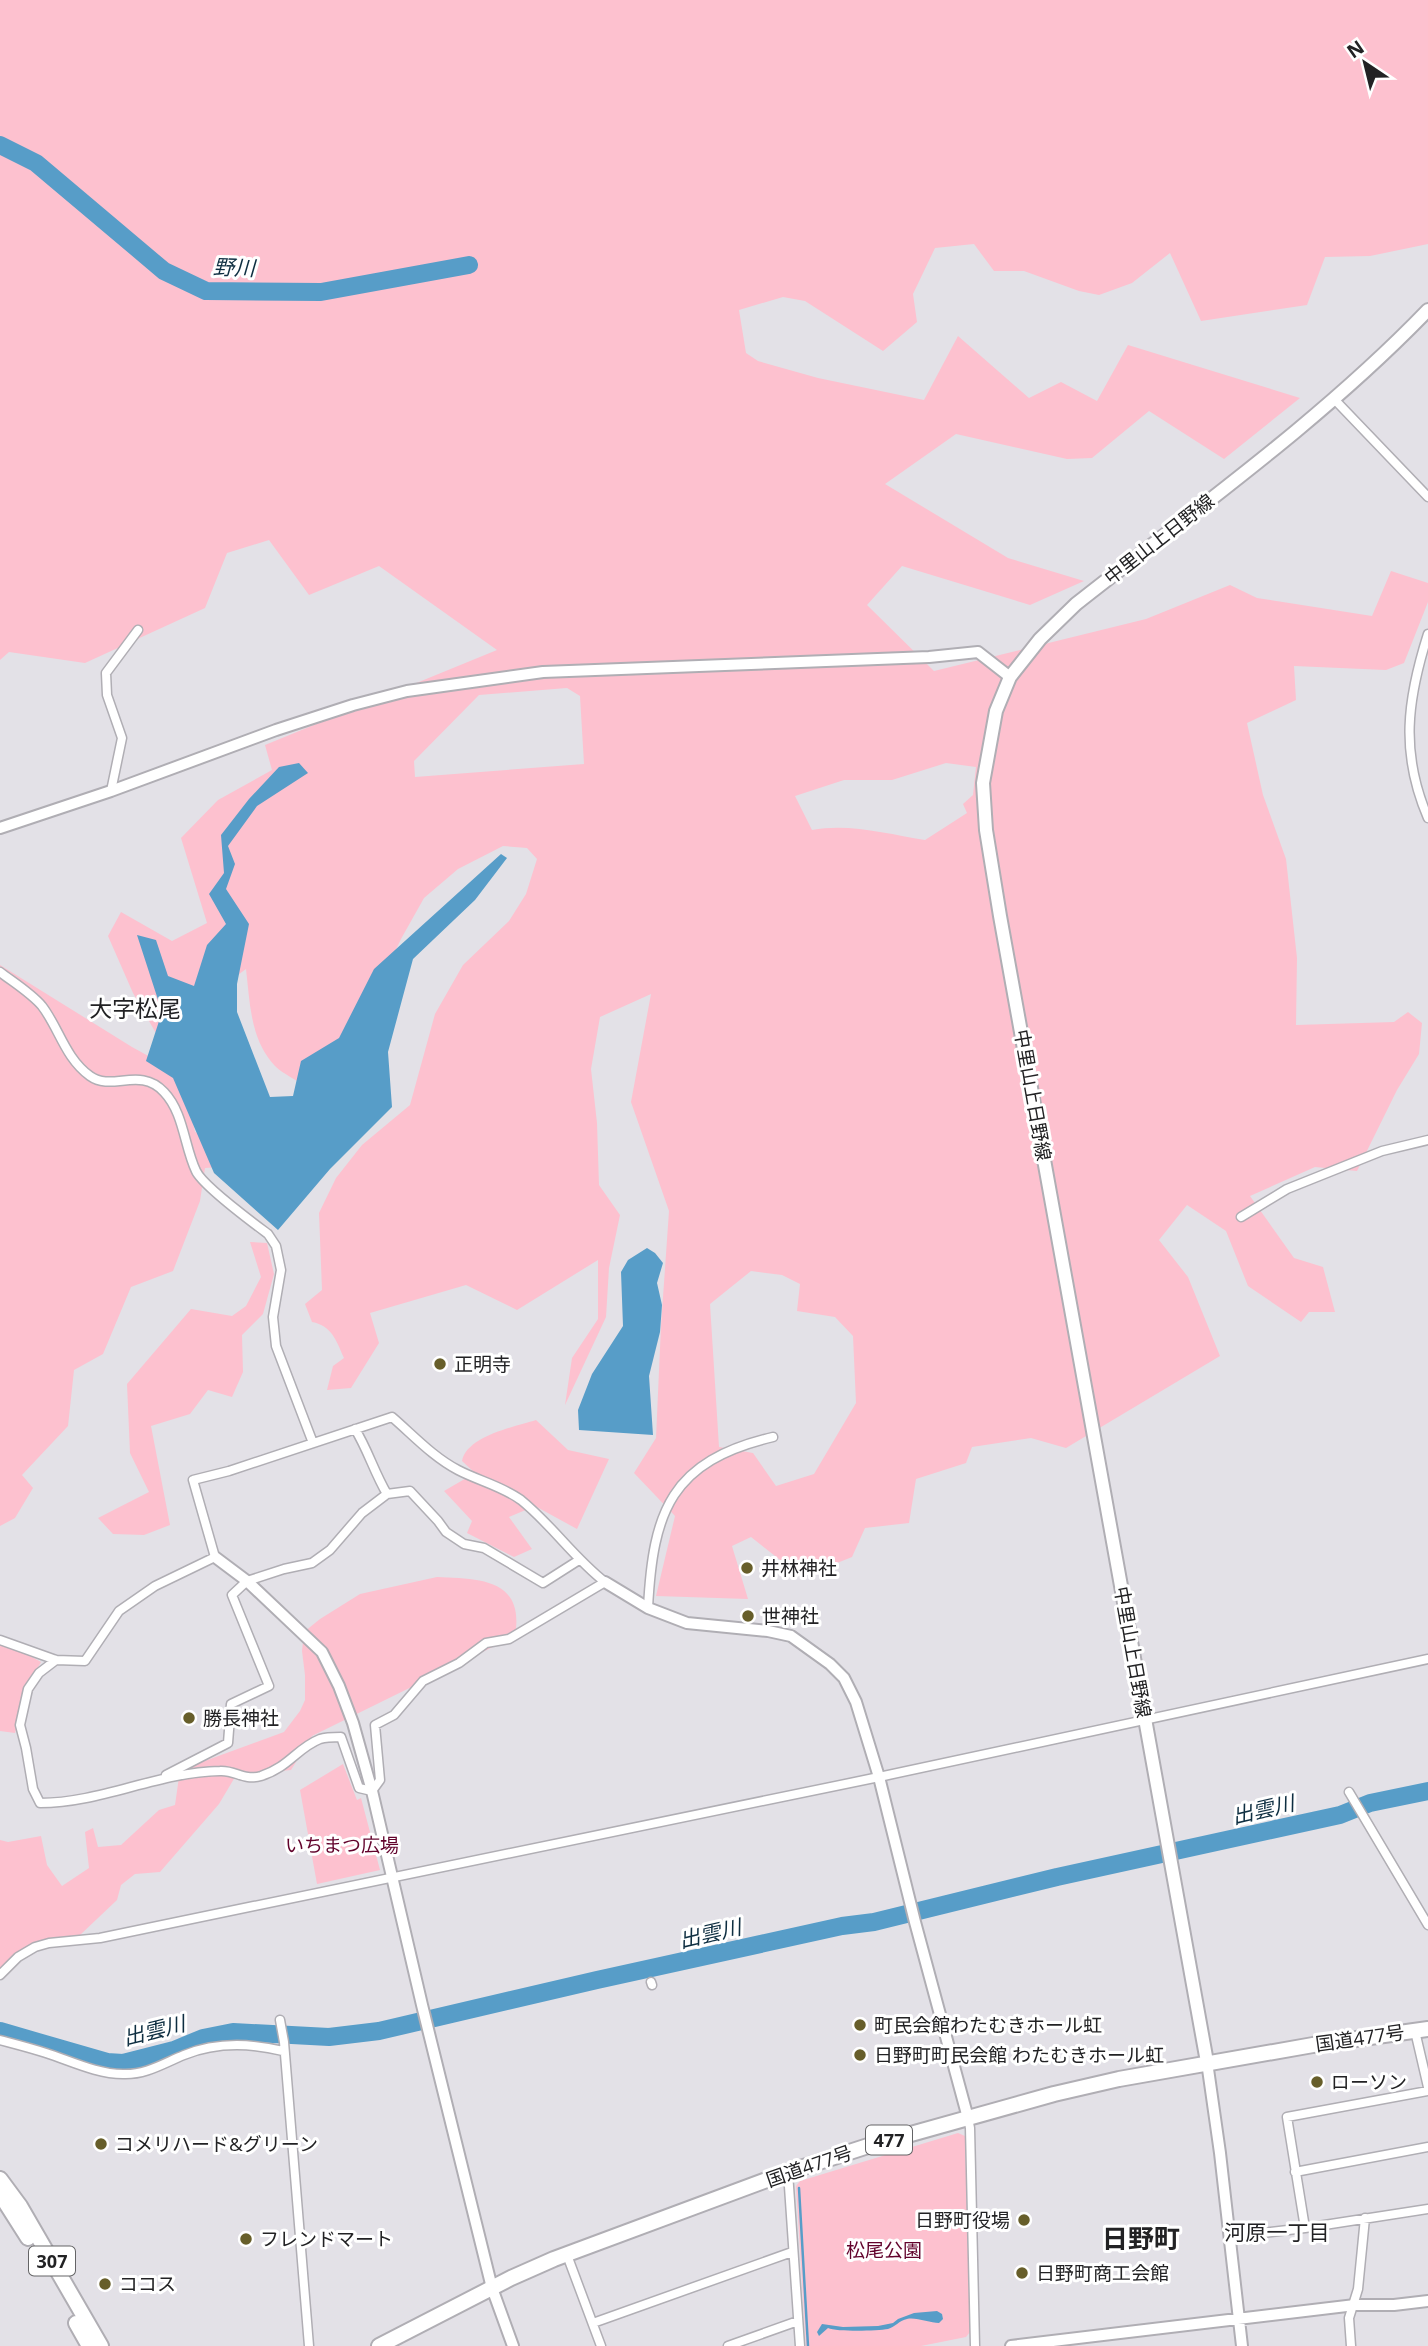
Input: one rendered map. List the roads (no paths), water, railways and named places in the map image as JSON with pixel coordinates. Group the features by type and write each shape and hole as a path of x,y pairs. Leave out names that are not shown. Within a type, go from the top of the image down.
{"highway":[{"name":"国道477号","path":"379,2346 492,2288 567,2255 788,2172 868,2146 1054,2094 1207,2062 1421,2030"},
{"name":"307","path":"0,2179 20,2206 101,2346"},
{"name":"307","path":"0,2194 37,2252 89,2346"}],"main road":[{"name":"中里山上日野線","path":"1207,2062 986,830 983,783 996,711 1010,677 1040,639 1076,604 1335,400 1428,310"}],"street":[{"path":"1335,400 1428,497"},
{"path":"111,791 122,738 107,695 107,673 138,630"},
{"path":"1428,634 1413,694 1409,731 1413,770 1428,818"},
{"path":"0,828 111,791 276,730 407,691 543,671 929,657 978,652 1010,677"},
{"path":"0,972 41,1005 73,1059 90,1076 100,1082 130,1078 148,1080 164,1091 174,1105 197,1174 268,1234 276,1247 281,1270 272,1317 276,1346 313,1443"},
{"path":"1241,1217 1287,1189 1382,1151 1428,1140"},
{"path":"513,2346 492,2288 372,1791 353,1723 339,1686 321,1652 247,1581 215,1557 193,1480 229,1471 391,1417 442,1461 519,1499 544,1520 579,1560 605,1582 648,1608 687,1623 768,1631 791,1636 844,1678 851,1691 879,1777 968,2118 975,2346"},
{"path":"355,1429 369,1451 375,1474 387,1493"},
{"path":"648,1608 650,1576 660,1521 678,1487 726,1452 743,1444 773,1437"},
{"path":"160,1778 228,1743 231,1704 269,1686 232,1595 247,1581 312,1563 330,1550 362,1513 387,1493 410,1492 446,1532 464,1544 484,1548 543,1583 579,1560"},
{"path":"0,1640 56,1660 85,1661 119,1611 155,1586 215,1557"},
{"path":"372,1791 380,1780 375,1726 394,1714 423,1681 458,1663 486,1643 509,1639 605,1582"},
{"path":"0,1975 18,1957 35,1947 49,1943 100,1938 879,1777 1428,1659"},
{"path":"56,1660 38,1673 28,1689 20,1725 33,1789 40,1803 72,1801 160,1778 222,1770 248,1779 279,1769 309,1744 322,1738 341,1737 359,1788 372,1791"},
{"path":"1349,1792 1428,1925"},
{"path":"280,2020 309,2346"},
{"path":"1305,2228 1287,2117 1428,2089 1421,2030"},
{"path":"0,2040 95,2070 122,2074 140,2073 206,2048 257,2045 283,2051"},
{"path":"1207,2062 1242,2346"},
{"path":"1295,2172 1428,2147"},
{"path":"788,2172 800,2346"},
{"path":"1229,2237 1428,2209"},
{"path":"1352,2346 1349,2318 1355,2305 1365,2218"},
{"path":"593,2323 792,2252"},
{"path":"567,2255 601,2346"},
{"path":"1011,2346 1088,2341 1239,2318 1355,2305 1394,2305 1428,2301"},
{"path":"728,2346 798,2321"}],"water":[{"path":"299,763 308,773 257,806 228,846 235,864 226,889 249,924 237,984 237,1012 270,1097 293,1096 301,1061 339,1038 374,969 501,854 507,858 475,900 413,959 388,1052 392,1107 330,1169 278,1230 214,1173 173,1078 146,1061 162,1012 137,935 156,940 168,976 194,986 207,945 226,924 209,894 224,873 221,835 279,767"},
{"path":"647,1248 663,1263 657,1283 662,1305 660,1332 649,1376 653,1435 579,1430 578,1410 592,1374 623,1326 621,1272 628,1260"},
{"path":"937,2311 942,2314 943,2319 939,2323 911,2319 888,2329 848,2331 828,2328 819,2336 817,2332 822,2324 843,2327 878,2326 893,2323 914,2313"}],"waterway":[{"name":"野川","path":"0,145 36,163 164,271 206,291 321,292 469,265"},
{"name":"出雲川","path":"0,2031 107,2062 123,2063 174,2050 203,2038 233,2032 329,2037 379,2031 842,1926 874,1922 1057,1877 1340,1815 1370,1803 1428,1791"},
{"path":"799,2188 808,2346"}],"place":[{"name":"正明寺","path":"440,1364"},
{"name":"井林神社","path":"747,1568"},
{"name":"世神社","path":"748,1616"},
{"name":"勝長神社","path":"189,1718"},
{"name":"町民会館わたむきホール虹","path":"860,2025"},
{"name":"日野町町民会館 わたむきホール虹","path":"860,2055"},
{"name":"ローソン","path":"1317,2082"},
{"name":"コメリハード&グリーン","path":"101,2144"},
{"name":"日野町役場","path":"1024,2220"},
{"name":"フレンドマート","path":"246,2239"},
{"name":"日野町商工会館","path":"1022,2273"},
{"name":"ココス","path":"105,2284"}],"district":[{"name":"大字松尾","path":"135,1008"},
{"name":"河原一丁目","path":"1277,2232"},
{"name":"日野町","path":"1141,2238"}],"park label":[{"name":"いちまつ広場","path":"342,1845"},
{"name":"松尾公園","path":"884,2250"}]}
